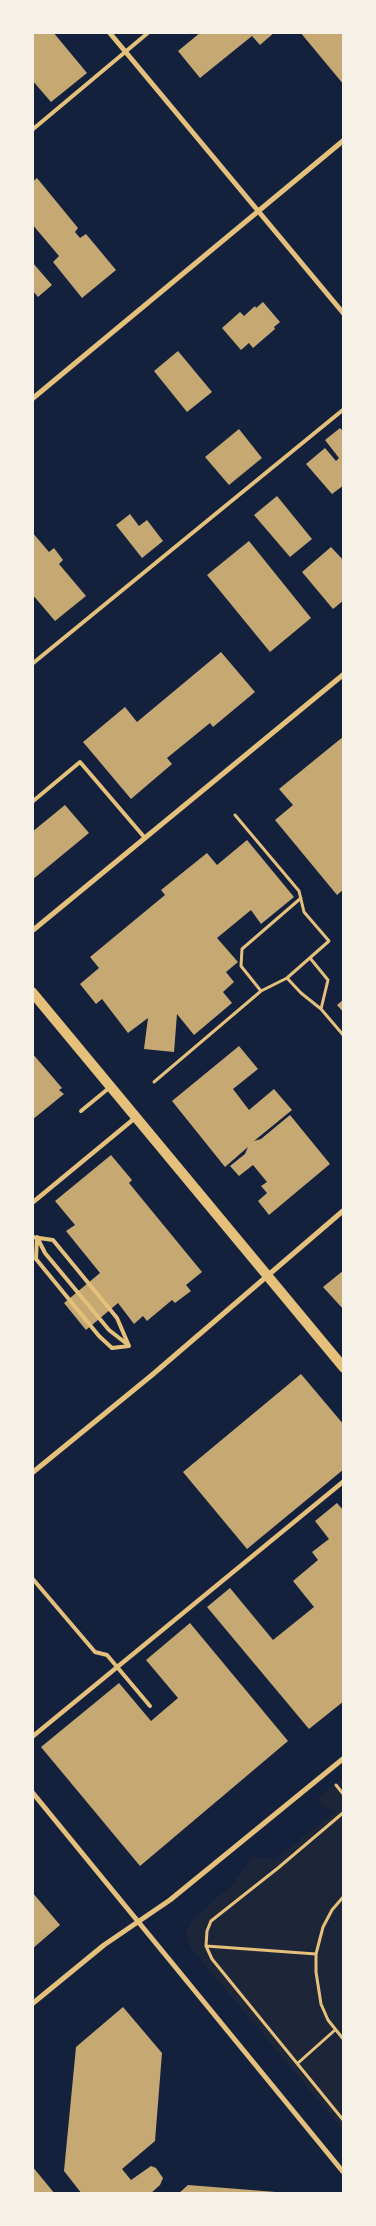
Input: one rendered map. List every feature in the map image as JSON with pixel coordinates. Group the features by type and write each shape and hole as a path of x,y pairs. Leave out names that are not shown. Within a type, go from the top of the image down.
{"main road":[{"path":"32,992 344,1368"}],"street":[{"path":"109,32 344,314"},
{"path":"32,399 344,140"},
{"path":"32,931 344,674"},
{"path":"32,1203 136,1117"},
{"path":"32,1473 152,1375 344,1210"},
{"path":"32,1737 344,1481"},
{"path":"32,2004 104,1945 166,1904 344,1758"},
{"path":"32,1792 344,2174"}],"lane":[{"path":"32,130 149,32"},
{"path":"32,664 344,409"},
{"path":"32,802 80,762 145,838"},
{"path":"82,1111 110,1086"},
{"path":"35,1237 36,1259 99,1336 112,1348 129,1346"},
{"path":"35,1237 53,1240 117,1318 129,1346"},
{"path":"35,1237 45,1253 109,1330 129,1346"},
{"path":"32,1578 95,1652 107,1655 150,1706"}],"path":[{"path":"154,1082 261,991 287,978 329,941 304,912 298,891 235,815"},
{"path":"261,991 241,966 242,949 301,898"},
{"path":"310,958 328,980 321,1010"},
{"path":"287,978 321,1010 344,1036"},
{"path":"336,1785 344,1794"},
{"path":"344,1812 211,1921 207,1931 206,1946 212,1960 344,2121"},
{"path":"344,1896 332,1910 323,1927 316,1954 317,1987 321,2004 335,2030 344,2040"},
{"path":"206,1946 316,1954"},
{"path":"298,2063 335,2030"}],"shaded area":[{"path":"343,1777 343,2130 190,1947 186,1933 193,1919 232,1885 253,1856 275,1860 335,1811 321,1805 317,1799"}],"building":[{"path":"32,32 53,32 87,73 51,102 32,80"},
{"path":"201,32 275,32 260,45 252,36 200,78 178,51"},
{"path":"300,32 344,32 344,85"},
{"path":"37,178 78,228 75,232 80,238 86,234 116,270 82,298 53,262 59,256 32,224 32,182"},
{"path":"32,262 52,285 38,297 32,290"},
{"path":"263,302 280,322 274,327 275,329 253,348 249,343 241,350 222,328 240,312 244,316 255,306 256,308"},
{"path":"178,351 212,392 187,412 154,371"},
{"path":"340,428 344,432 344,485 332,494 306,464 325,448 336,461 339,458 325,440"},
{"path":"239,429 262,458 229,485 205,457"},
{"path":"277,496 312,539 290,557 254,515"},
{"path":"130,514 139,526 147,520 163,541 142,558 116,525"},
{"path":"32,532 49,552 54,548 63,560 59,564 86,596 55,621 32,594"},
{"path":"249,541 311,618 270,652 207,575"},
{"path":"331,547 344,561 344,600 333,609 302,572"},
{"path":"221,652 255,692 213,727 210,723 167,758 172,764 131,799 83,742 125,707 137,722"},
{"path":"344,736 344,889 337,895 275,820 293,805 279,789"},
{"path":"65,805 89,833 32,880 32,832"},
{"path":"247,840 294,897 261,924 251,910 217,938 238,962 226,972 234,982 223,992 232,1003 194,1035 177,1014 174,1052 144,1049 148,1018 128,1033 102,999 96,1004 80,984 99,968 90,957 165,895 161,890 207,853 217,865"},
{"path":"344,999 344,1013 337,1005"},
{"path":"239,1046 258,1069 233,1089 249,1110 274,1089 292,1110 254,1141 261,1139 290,1115 330,1164 269,1215 258,1201 267,1193 261,1186 267,1182 253,1165 239,1176 230,1166 245,1154 248,1147 225,1167 172,1101"},
{"path":"32,1053 62,1088 59,1090 64,1094 32,1120"},
{"path":"111,1155 132,1180 129,1183 202,1272 186,1285 191,1291 175,1303 172,1300 147,1321 143,1316 134,1324 118,1303 86,1330 64,1303 100,1273 66,1231 75,1225 55,1201"},
{"path":"344,1270 344,1310 323,1287"},
{"path":"301,1374 344,1425 344,1469 247,1549 183,1472"},
{"path":"337,1503 344,1511 344,1701 309,1729 207,1607 230,1588 273,1640 314,1607 293,1581 318,1560 312,1552 329,1539 315,1521"},
{"path":"190,1623 288,1741 140,1866 41,1747 119,1683 151,1721 178,1698 146,1660"},
{"path":"32,1892 60,1925 32,1949"},
{"path":"123,2007 162,2053 155,2141 122,2169 131,2180 151,2166 156,2168 163,2178 160,2185 150,2194 82,2194 64,2171 76,2047"},
{"path":"32,2166 55,2194 32,2194"},
{"path":"188,2185 276,2192 276,2194 178,2194"}]}
